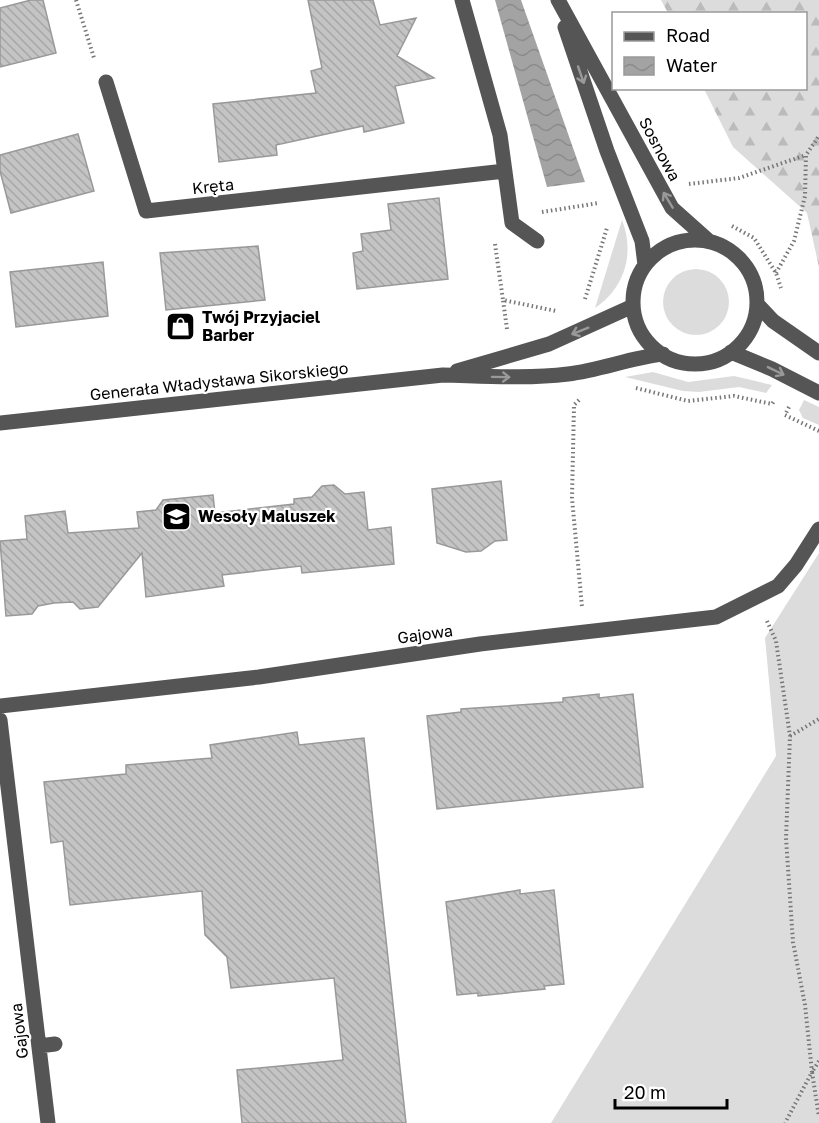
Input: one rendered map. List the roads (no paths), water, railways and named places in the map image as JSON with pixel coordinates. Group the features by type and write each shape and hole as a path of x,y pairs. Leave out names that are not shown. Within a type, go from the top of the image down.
{"street":[{"path":"462,0 500,135 512,223 537,241"},
{"name":"Sosnowa","path":"557,0 672,208 709,241"},
{"name":"Sosnowa","path":"557,0 607,151 637,225 645,265"},
{"name":"Kręta","path":"106,82 146,211 505,171"},
{"path":"681,241 709,241 722,246 744,264 752,276 757,304 750,331 731,352 705,363 676,361 663,354 642,334 633,306 636,285 645,265 661,251 681,241"},
{"path":"757,304 773,321 819,353"},
{"name":"Generała Władysława Sikorskiego","path":"443,375 549,344 633,306"},
{"path":"731,352 772,369 819,393"},
{"name":"Generała Władysława Sikorskiego","path":"0,423 443,375 505,377 567,374 639,357 663,354"},
{"name":"Gajowa","path":"0,706 259,677 584,631 716,617 778,586 796,565 819,529"},
{"name":"Gajowa","path":"0,720 48,1123"},
{"path":"39,1046 55,1044"}],"water":[{"path":"495,0 521,0 585,182 547,187"}],"place":[{"name":"Twój Przyjaciel Barber","path":"181,326"},
{"name":"Wesoły Maluszek","path":"177,516"}]}
